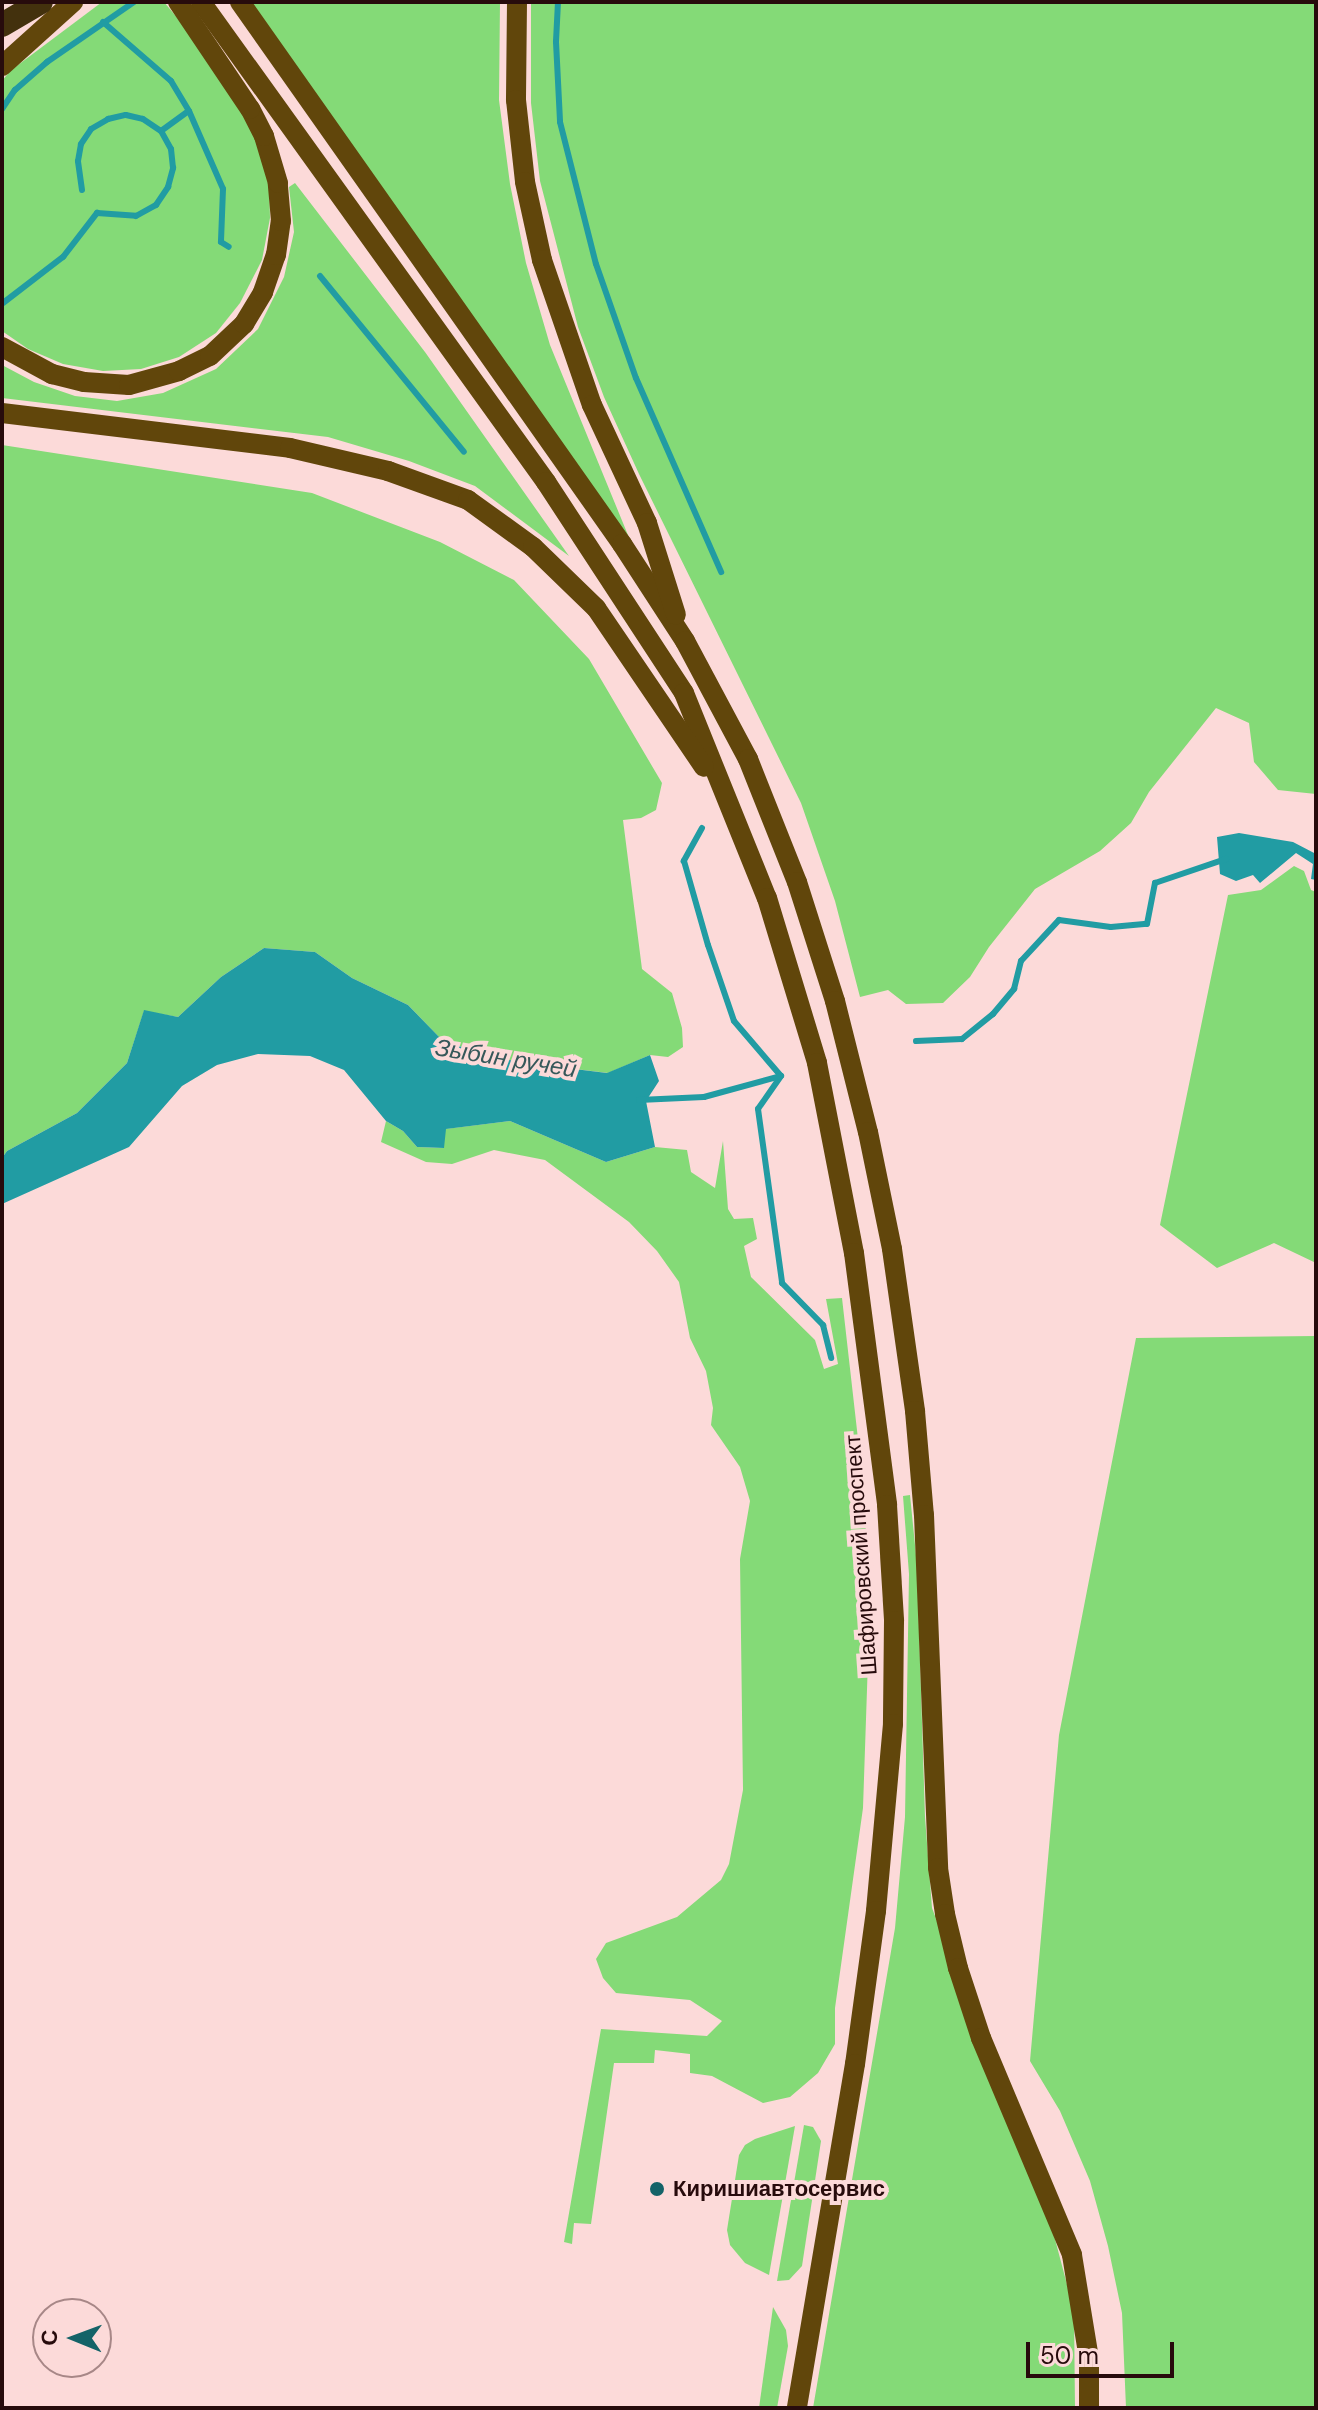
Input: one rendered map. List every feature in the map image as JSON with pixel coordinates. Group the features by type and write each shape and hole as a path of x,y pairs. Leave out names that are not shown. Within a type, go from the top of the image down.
{"highway":[{"path":"2,25 41,2"}],"main road":[{"path":"2,66 73,2"},
{"path":"2,347 52,374 84,382 129,385 179,371 210,356 244,324 263,292 276,255 281,221 274,172 264,136 250,109 178,2"},
{"path":"201,2 546,482 684,693 731,808"},
{"path":"240,2 622,544 685,641 748,759 797,882 835,1001 868,1132 892,1249 915,1411 924,1515 938,1868 945,1914 958,1968 981,2038 1072,2255 1089,2359 1089,2408"},
{"path":"517,2 516,100 525,182 542,260 592,405 647,523 685,641"},
{"path":"2,413 290,448 388,471 468,500 533,547 596,608 731,808"},
{"name":"Шафировский проспект","path":"731,808 767,898 817,1063 856,1269 887,1505 894,1621 893,1724 876,1911 855,2064 797,2408"}],"green space":[{"path":"102,2 164,2 206,52 255,133 269,178 270,218 262,260 240,303 216,333 179,357 141,369 103,371 63,364 28,349 2,331 2,81 10,71"},
{"path":"249,2 500,2 499,100 510,184 526,263 550,345 630,540"},
{"path":"531,2 1316,2 1316,794 1278,790 1254,762 1249,723 1216,708 1149,792 1131,823 1100,851 1035,889 989,947 970,977 943,1003 906,1004 888,990 860,997 835,901 801,803 639,474 604,397 578,327 540,181 531,103"},
{"path":"295,183 425,352 569,556 475,486 409,461 328,437 2,398 2,365 34,382 75,396 117,401 163,393 216,369 258,329 284,277 294,232 289,187"},
{"path":"2,445 312,493 440,542 514,580 589,659 662,783 656,810 641,818 623,820 642,969 672,993 682,1028 683,1047 668,1057 650,1055 608,1073 517,1062 444,1042 408,1005 352,978 315,952 264,948 221,977 178,1017 144,1011 127,1063 77,1113 7,1151 2,1158"},
{"path":"1294,866 1304,871 1311,890 1316,892 1316,1263 1274,1243 1217,1268 1160,1225 1228,895 1261,890"},
{"path":"386,1121 403,1131 417,1147 443,1148 445,1129 510,1121 606,1162 655,1147 687,1150 691,1172 715,1188 723,1141 728,1209 734,1219 753,1218 757,1239 744,1246 751,1277 815,1340 824,1369 838,1364 826,1299 842,1298 863,1483 870,1601 863,1808 835,2008 835,2044 818,2073 790,2097 763,2103 712,2076 690,2073 690,2054 655,2050 654,2063 614,2063 591,2224 574,2223 572,2244 564,2242 601,2029 707,2036 722,2021 690,2000 616,1993 603,1978 596,1959 606,1943 677,1917 721,1880 729,1864 743,1790 740,1559 750,1501 740,1467 711,1425 713,1408 706,1371 690,1338 679,1282 657,1251 629,1222 545,1160 494,1150 452,1164 426,1162 381,1142"},
{"path":"1316,1336 1316,2408 1126,2408 1122,2313 1108,2246 1090,2181 1060,2111 1030,2061 1059,1735 1136,1338"},
{"path":"910,1495 917,1565 925,1817 932,1908 1051,2224 1074,2311 1075,2408 813,2408 895,1928 905,1817 909,1574 903,1496"},
{"path":"804,2125 813,2127 821,2141 802,2266 789,2280 777,2281"},
{"path":"795,2126 769,2275 745,2263 730,2245 727,2230 739,2155 745,2145 755,2139"},
{"path":"773,2307 786,2330 788,2346 777,2408 759,2408"}],"water":[{"path":"1239,833 1293,842 1316,854 1316,880 1311,879 1313,864 1296,853 1260,883 1253,875 1236,881 1220,874 1217,837"},
{"path":"264,948 315,952 352,978 408,1005 444,1042 517,1062 607,1073 650,1055 659,1081 646,1101 655,1147 606,1162 510,1121 446,1129 444,1148 417,1147 403,1131 386,1121 344,1070 310,1056 258,1054 217,1065 182,1086 129,1147 2,1204 2,1158 7,1151 77,1113 127,1063 144,1010 178,1017 221,977"}],"waterway":[{"path":"2,109 15,90 47,62 134,2"},
{"path":"558,2 556,42 560,122 596,264 636,378 721,572"},
{"path":"103,22 171,81 189,111 223,189 221,242 229,247"},
{"path":"82,190 78,161 81,144 91,129 108,119 126,115 143,119 161,131 189,111"},
{"path":"3,303 63,257 97,213 136,216 156,205 168,187 173,168 171,149 161,131"},
{"path":"320,276 464,452"},
{"path":"702,828 684,861 708,945 734,1021 781,1076"},
{"name":"Зыбин ручей","path":"916,1041 962,1039 993,1014 1014,989 1021,961 1059,920 1111,927 1147,924 1155,883 1226,859"},
{"path":"781,1076 758,1109 782,1283 823,1325 831,1358"},
{"name":"Зыбин ручей","path":"639,1100 704,1097 781,1076"}],"place":[{"name":"Киришиавтосервис","path":"657,2189"}]}
